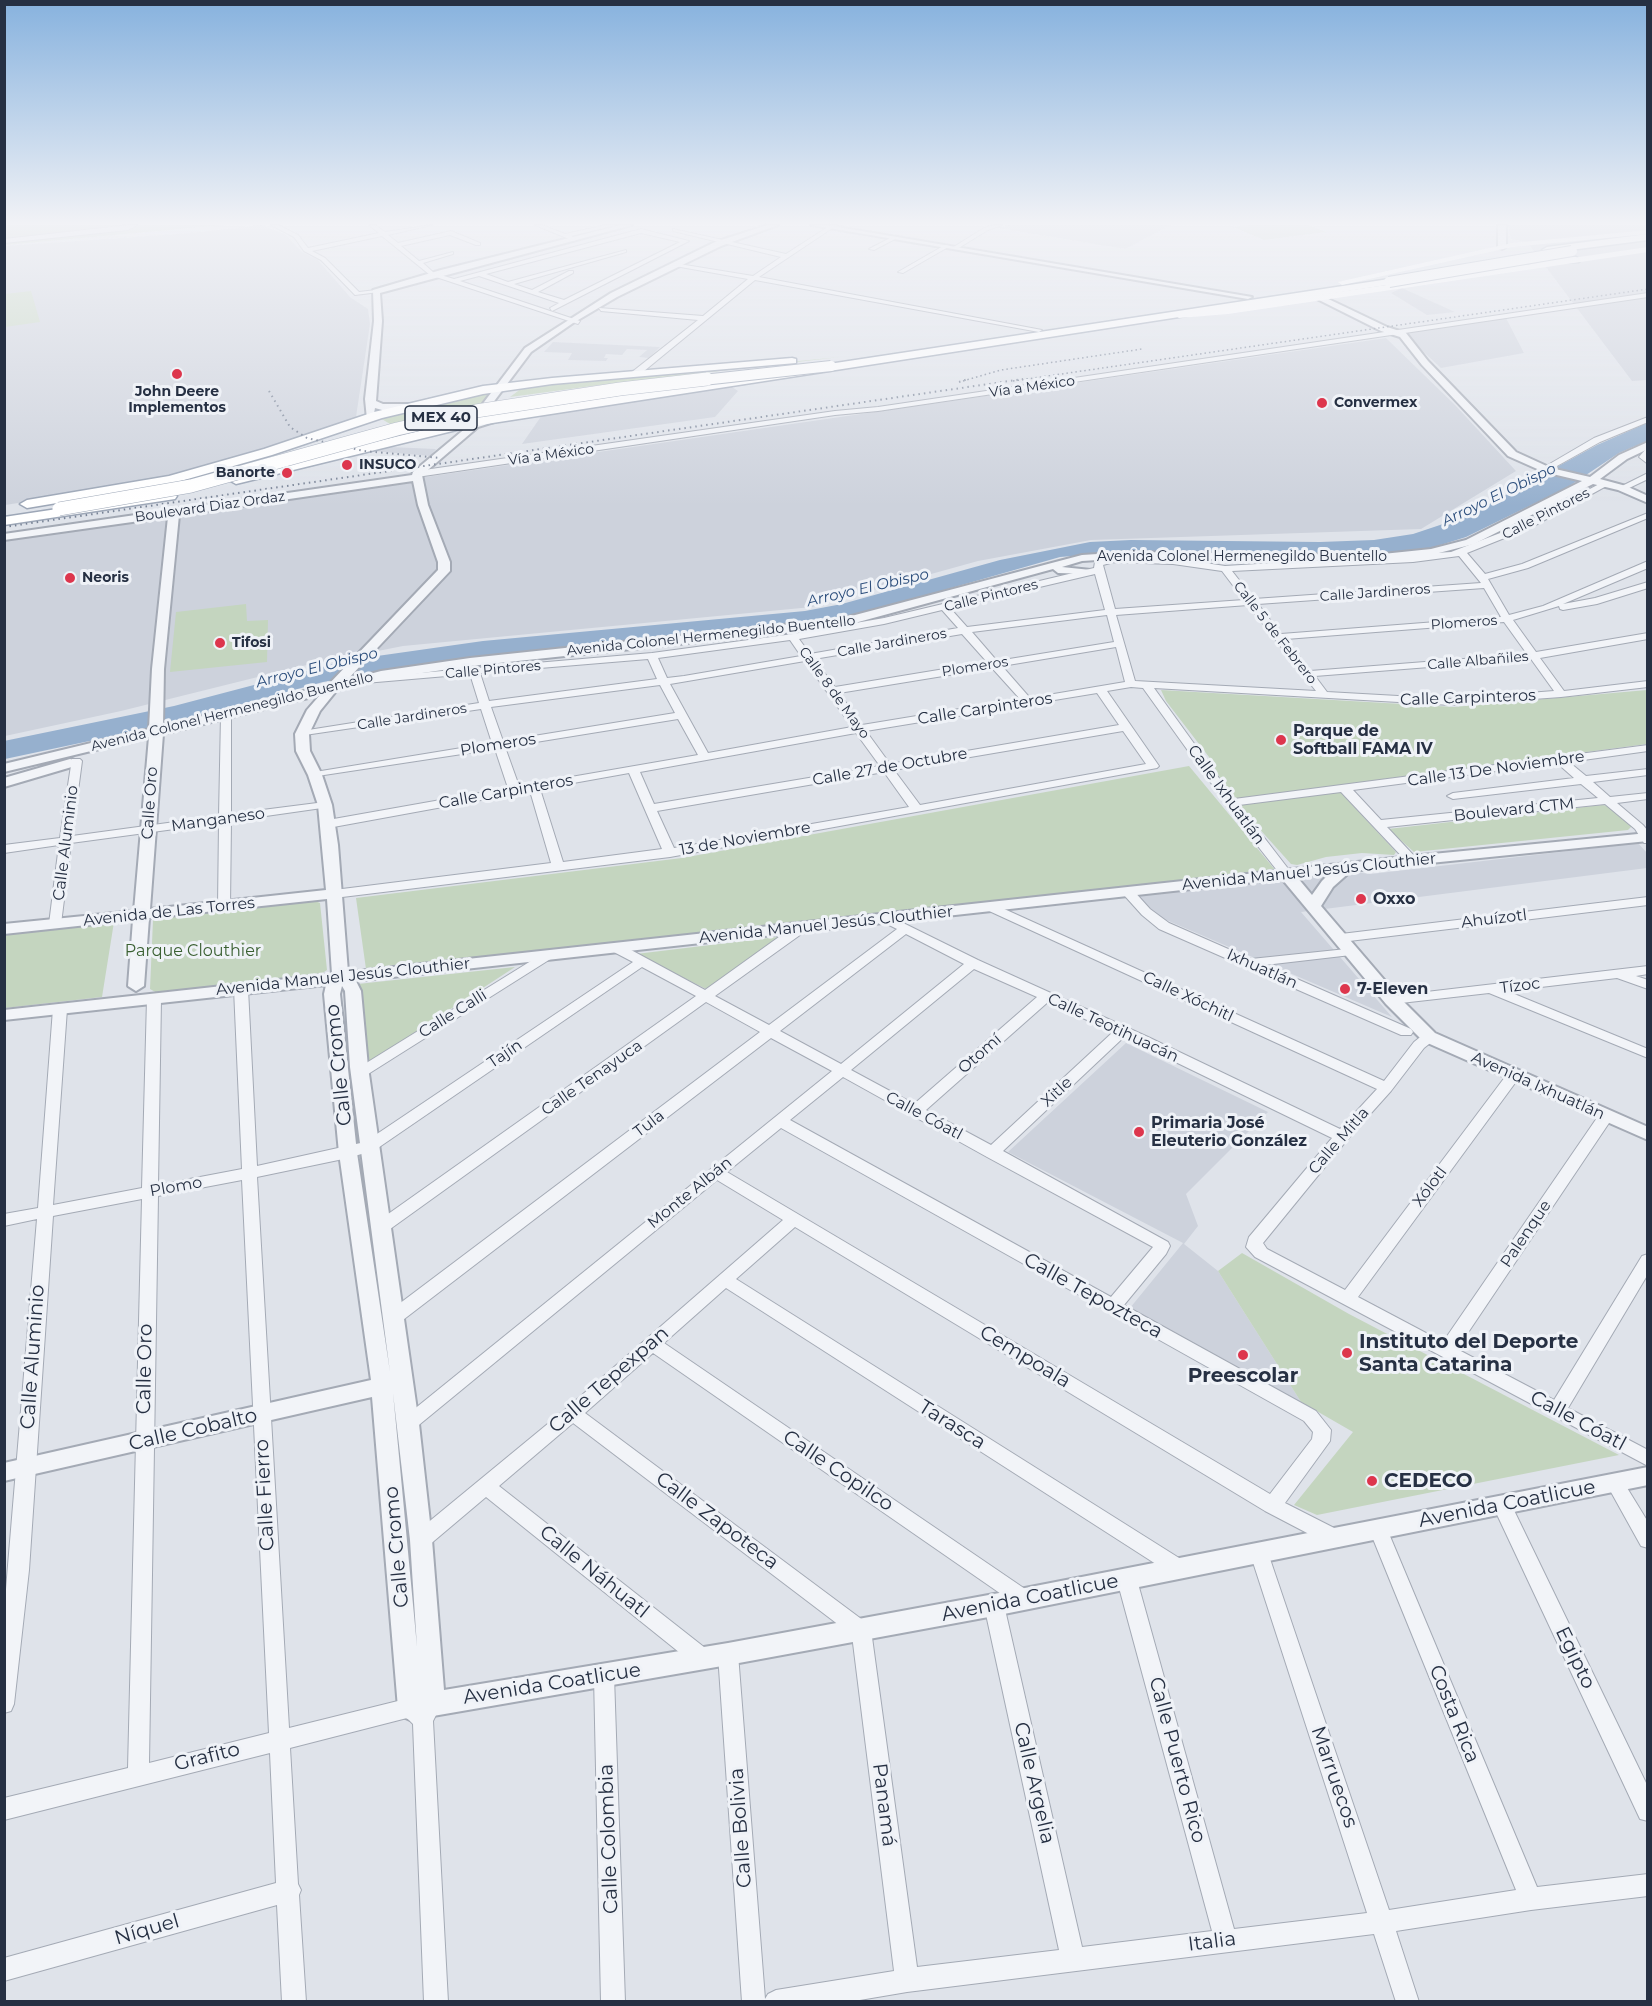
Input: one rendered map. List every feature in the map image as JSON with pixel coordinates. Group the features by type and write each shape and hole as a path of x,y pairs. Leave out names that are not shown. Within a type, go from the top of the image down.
{"main road":[{"name":"MEX 40","path":"828,364 873,354 1118,319"},
{"name":"MEX 40","path":"4,519 59,506 182,488 397,429 476,411 620,389 895,357 1155,319"},
{"path":"10,508 152,484 268,452 370,417 500,388 873,354"},
{"path":"4,519 127,504 473,422 850,366 895,357"},
{"path":"513,386 503,399 505,406 512,410 530,413"},
{"path":"304,463 380,436 381,427 370,417"},
{"path":"268,452 288,448 306,450 310,452 311,457 304,463"},
{"name":"MEX 40","path":"10,508 59,506"}],"street":[{"path":"370,417 377,319"},
{"path":"567,319 574,321 579,319"},
{"path":"340,978 326,805 303,751 302,734 314,710 444,572 444,562 417,476 473,422 528,350 578,319"},
{"path":"635,374 703,319"},
{"path":"977,319 1039,330"},
{"path":"1366,319 1403,335 1425,363 1503,447 1521,459 1546,469 1622,488 1647,500"},
{"name":"Vía a México","path":"417,476 1267,353 1486,319"},
{"path":"513,386 534,353 550,338"},
{"path":"370,399 374,404 382,406 409,407"},
{"path":"457,439 483,422 577,405"},
{"path":"1546,469 1597,440 1647,419"},
{"path":"424,433 450,434 457,439"},
{"name":"Avenida Colonel Hermenegildo Buentello","path":"226,719 343,681 470,662 829,625 862,619 1066,562 1103,555 1353,558 1431,552 1470,542 1589,480 1623,457 1647,445"},
{"path":"1622,488 1647,475"},
{"name":"Boulevard Diaz Ordaz","path":"4,537 417,476"},
{"name":"Calle Pintores","path":"343,681 652,656 793,637 944,607 1093,571 1098,564 1105,561 1131,559 1173,561 1225,569 1413,559 1461,552 1529,525 1606,484"},
{"path":"88,525 114,507 127,504"},
{"name":"Calle Oro","path":"136,986 143,914 156,704 174,512"},
{"path":"108,513 121,518 141,517"},
{"name":"Calle Jardineros","path":"302,734 810,658 966,630 1112,612 1250,603 1485,582 1647,515"},
{"path":"1461,552 1485,582 1507,620 1561,694"},
{"path":"1546,608 1647,564"},
{"name":"Calle 5 de Febrero","path":"1225,569 1325,696"},
{"path":"978,587 1006,584 1058,570 1093,571 1112,612 1118,645 1131,684"},
{"path":"1546,608 1597,601 1647,585"},
{"path":"944,607 1028,702"},
{"name":"Plomeros","path":"1278,637 1507,620 1525,612 1546,608"},
{"name":"Calle Albañiles","path":"1307,674 1534,656 1647,636"},
{"name":"Calle 8 de Mayo","path":"793,637 916,808"},
{"name":"Plomeros","path":"832,691 1118,645"},
{"path":"652,656 704,756"},
{"path":"474,672 514,790"},
{"name":"Calle Carpinteros","path":"328,824 704,756 1131,684 1451,702 1561,694 1647,684"},
{"name":"Calle Ixhuatlán","path":"1146,685 1231,803 1287,875 1392,1000 1429,1037"},
{"path":"1100,689 1127,727"},
{"path":"4,783 76,761 112,746 155,734 278,709 314,710"},
{"name":"Plomeros","path":"315,775 681,715"},
{"path":"224,906 226,719"},
{"name":"13 de Noviembre","path":"334,894 670,853 1153,766 1127,727"},
{"name":"Calle 27 de Octubre","path":"652,808 1127,727"},
{"name":"Avenida Colonel Hermenegildo Buentello","path":"4,768 112,746"},
{"name":"Calle 13 De Noviembre","path":"1231,803 1647,748"},
{"name":"Calle Aluminio","path":"55,924 76,761"},
{"path":"1561,761 1609,800 1639,827 1647,838"},
{"path":"633,769 670,853"},
{"path":"1453,796 1647,772"},
{"path":"1434,777 1473,814"},
{"path":"534,787 558,865"},
{"path":"1345,789 1412,860"},
{"name":"Boulevard CTM","path":"1380,824 1647,796"},
{"name":"Manganeso","path":"4,849 326,805"},
{"name":"Avenida Manuel Jesús Clouthier","path":"4,1015 1412,860 1647,838"},
{"path":"1313,906 1328,884 1346,868"},
{"name":"Ixhuatlán","path":"1128,892 1146,912 1164,926 1406,1032"},
{"name":"Avenida de Las Torres","path":"4,929 334,894"},
{"name":"Ahuízotl","path":"1251,964 1346,944 1647,901"},
{"name":"Calle Xóchitl","path":"991,907 1386,1088"},
{"name":"Calle Teotihuacán","path":"885,918 974,963 1342,1136"},
{"name":"Calle Tenayuca","path":"380,1228 802,927"},
{"name":"Tula","path":"393,1318 905,929"},
{"name":"Calle Cóatl","path":"615,947 640,963 1162,1246 1112,1307"},
{"name":"Calle Calli","path":"360,1073 547,955"},
{"name":"Tajín","path":"348,1153 370,1146 640,963"},
{"name":"Monte Albán","path":"408,1424 974,963"},
{"name":"Tízoc","path":"1392,1000 1647,970"},
{"path":"1619,974 1647,985"},
{"name":"Calle Cromo","path":"422,1710 382,1386 348,1153 332,994 334,985 340,978 349,983 353,991 360,1073 408,1424 421,1540 422,1710 436,2001"},
{"path":"99,1005 125,997 136,986 141,993 154,999"},
{"name":"Calle Fierro","path":"241,989 278,1739 290,1890 291,1997"},
{"path":"1492,990 1647,1054"},
{"name":"Otomí","path":"915,1111 1046,997"},
{"name":"Calle Oro","path":"138,1775 148,1192 154,999"},
{"name":"Calle Aluminio","path":"5,1693 15,1470 44,1213 60,1009"},
{"name":"Xitle","path":"992,1153 1122,1031"},
{"name":"Calle Mitla","path":"1254,1247 1255,1241 1342,1136 1386,1088 1419,1045 1429,1037"},
{"name":"Avenida Ixhuatlán","path":"1429,1037 1647,1134"},
{"name":"Xólotl","path":"1347,1299 1513,1076"},
{"name":"Palenque","path":"1446,1352 1606,1116"},
{"name":"Calle Tepozteca","path":"780,1121 1300,1410 1320,1425 1321,1442 1272,1505"},
{"name":"Plomo","path":"4,1220 348,1153"},
{"name":"Cempoala","path":"716,1172 1272,1505 1336,1539"},
{"name":"Calle Tepexpan","path":"421,1540 573,1413 795,1218"},
{"name":"Calle Cóatl","path":"1254,1247 1647,1459"},
{"path":"1557,1410 1647,1260"},
{"name":"Tarasca","path":"725,1280 1180,1569"},
{"name":"Calle Copilco","path":"652,1343 1024,1599"},
{"name":"Calle Cobalto","path":"15,1470 382,1386"},
{"name":"Calle Zapoteca","path":"573,1413 861,1630"},
{"name":"Avenida Coatlicue","path":"422,1710 1127,1580 1647,1476"},
{"path":"1615,1483 1647,1540"},
{"name":"Calle Náhuatl","path":"486,1486 702,1658"},
{"name":"Egipto","path":"1502,1506 1647,1811"},
{"name":"Costa Rica","path":"1378,1529 1531,1899"},
{"name":"Marruecos","path":"1258,1553 1408,2001"},
{"name":"Calle Puerto Rico","path":"1127,1580 1226,1940"},
{"name":"Calle Argelia","path":"994,1605 1073,1960"},
{"name":"Panamá","path":"861,1630 907,1980"},
{"name":"Calle Bolivia","path":"728,1654 754,2001"},
{"name":"Calle Colombia","path":"604,1676 613,2001"},
{"name":"Grafito","path":"4,1809 278,1739 422,1710"},
{"name":"Italia","path":"776,2001 907,1980 1382,1922 1531,1899 1647,1885"},
{"name":"Níquel","path":"4,1971 290,1890"}],"shaded area":[{"path":"4,319 369,319 356,417 241,458 152,483 5,505"},
{"path":"1506,319 1524,353 1441,368 1403,333"},
{"path":"1585,319 1647,319 1647,380 1632,381"},
{"path":"1386,338 1455,405 1516,471 1421,529 1091,540 978,561 812,607 403,646 302,666 121,711 5,736 4,538"},
{"path":"553,342 660,347 649,358 639,357 647,350 627,349 622,355 606,354 604,358 608,358 606,361 568,360 572,353 544,352"},
{"path":"732,387 738,391 715,417 522,444 542,415"},
{"path":"391,447 436,449 430,456 373,451"},
{"path":"1638,843 1647,853 1647,868 1301,912 1392,1017 1157,916 1139,896 1353,872 1371,874"},
{"name":"Primaria José Eleuterio González","path":"1126,1043 1268,1112 1186,1194 1198,1226 1184,1244 1218,1271 1301,1402 1130,1308 1183,1243 1008,1152"}],"green space":[{"path":"5,319 39,319 40,322 5,327"},
{"path":"840,357 600,385 510,397 522,388"},
{"path":"493,391 484,403 390,424 380,418"},
{"name":"Tifosi","path":"246,604 247,621 268,620 267,662 170,672 176,612"},
{"path":"1161,690 1454,707 1647,690 1647,744 1346,784 1339,789 1343,795 1396,852 1394,855 1362,853 1326,857 1297,865 1291,864 1229,795 1209,757 1166,701"},
{"path":"1189,766 1276,871 366,969 356,898 682,858"},
{"path":"1608,806 1632,826 1628,830 1414,852 1388,829"},
{"name":"Parque Clouthier","path":"313,900 320,903 327,970 321,974 157,993 150,989 153,920 159,916"},
{"name":"Parque Clouthier","path":"114,922 102,997 5,1008 4,934"},
{"path":"785,936 706,989 636,954"},
{"path":"515,967 368,1063 358,984"},
{"name":"Instituto del Deporte Santa Catarina","path":"1242,1253 1349,1314 1619,1455 1317,1515 1294,1505 1353,1432 1301,1402 1218,1271"}],"water":[{"path":"1647,423 1647,441 1619,453 1568,487 1466,537 1431,548 1391,554 1133,551 1060,557 853,616 811,624 557,648 428,664 323,682 174,723 5,759 4,741 174,706 349,660 483,641 805,611 842,604 1000,560 1090,542 1131,540 1320,542 1374,540 1413,534 1491,503 1597,445"}],"railway":[{"path":"1013,381 1444,319"},
{"path":"963,381 1001,370 1142,349"},
{"path":"959,382 968,379"},
{"path":"4,527 1023,379"},
{"path":"269,391 290,427 307,438 364,451 441,458"}],"place":[{"name":"John Deere Implementos","path":"177,374"},
{"name":"Convermex","path":"1322,403"},
{"name":"INSUCO","path":"347,465"},
{"name":"Banorte","path":"287,473"},
{"name":"Neoris","path":"70,578"},
{"name":"Tifosi","path":"220,643"},
{"name":"Parque de Softball FAMA IV","path":"1281,740"},
{"name":"Oxxo","path":"1361,899"},
{"name":"7-Eleven","path":"1345,989"},
{"name":"Primaria José Eleuterio González","path":"1139,1132"},
{"name":"Instituto del Deporte Santa Catarina","path":"1347,1353"},
{"name":"Preescolar","path":"1243,1355"},
{"name":"CEDECO","path":"1372,1481"}],"water label":[{"name":"Arroyo El Obispo","path":"1499,495"},
{"name":"Arroyo El Obispo","path":"868,588"},
{"name":"Arroyo El Obispo","path":"317,668"}]}
